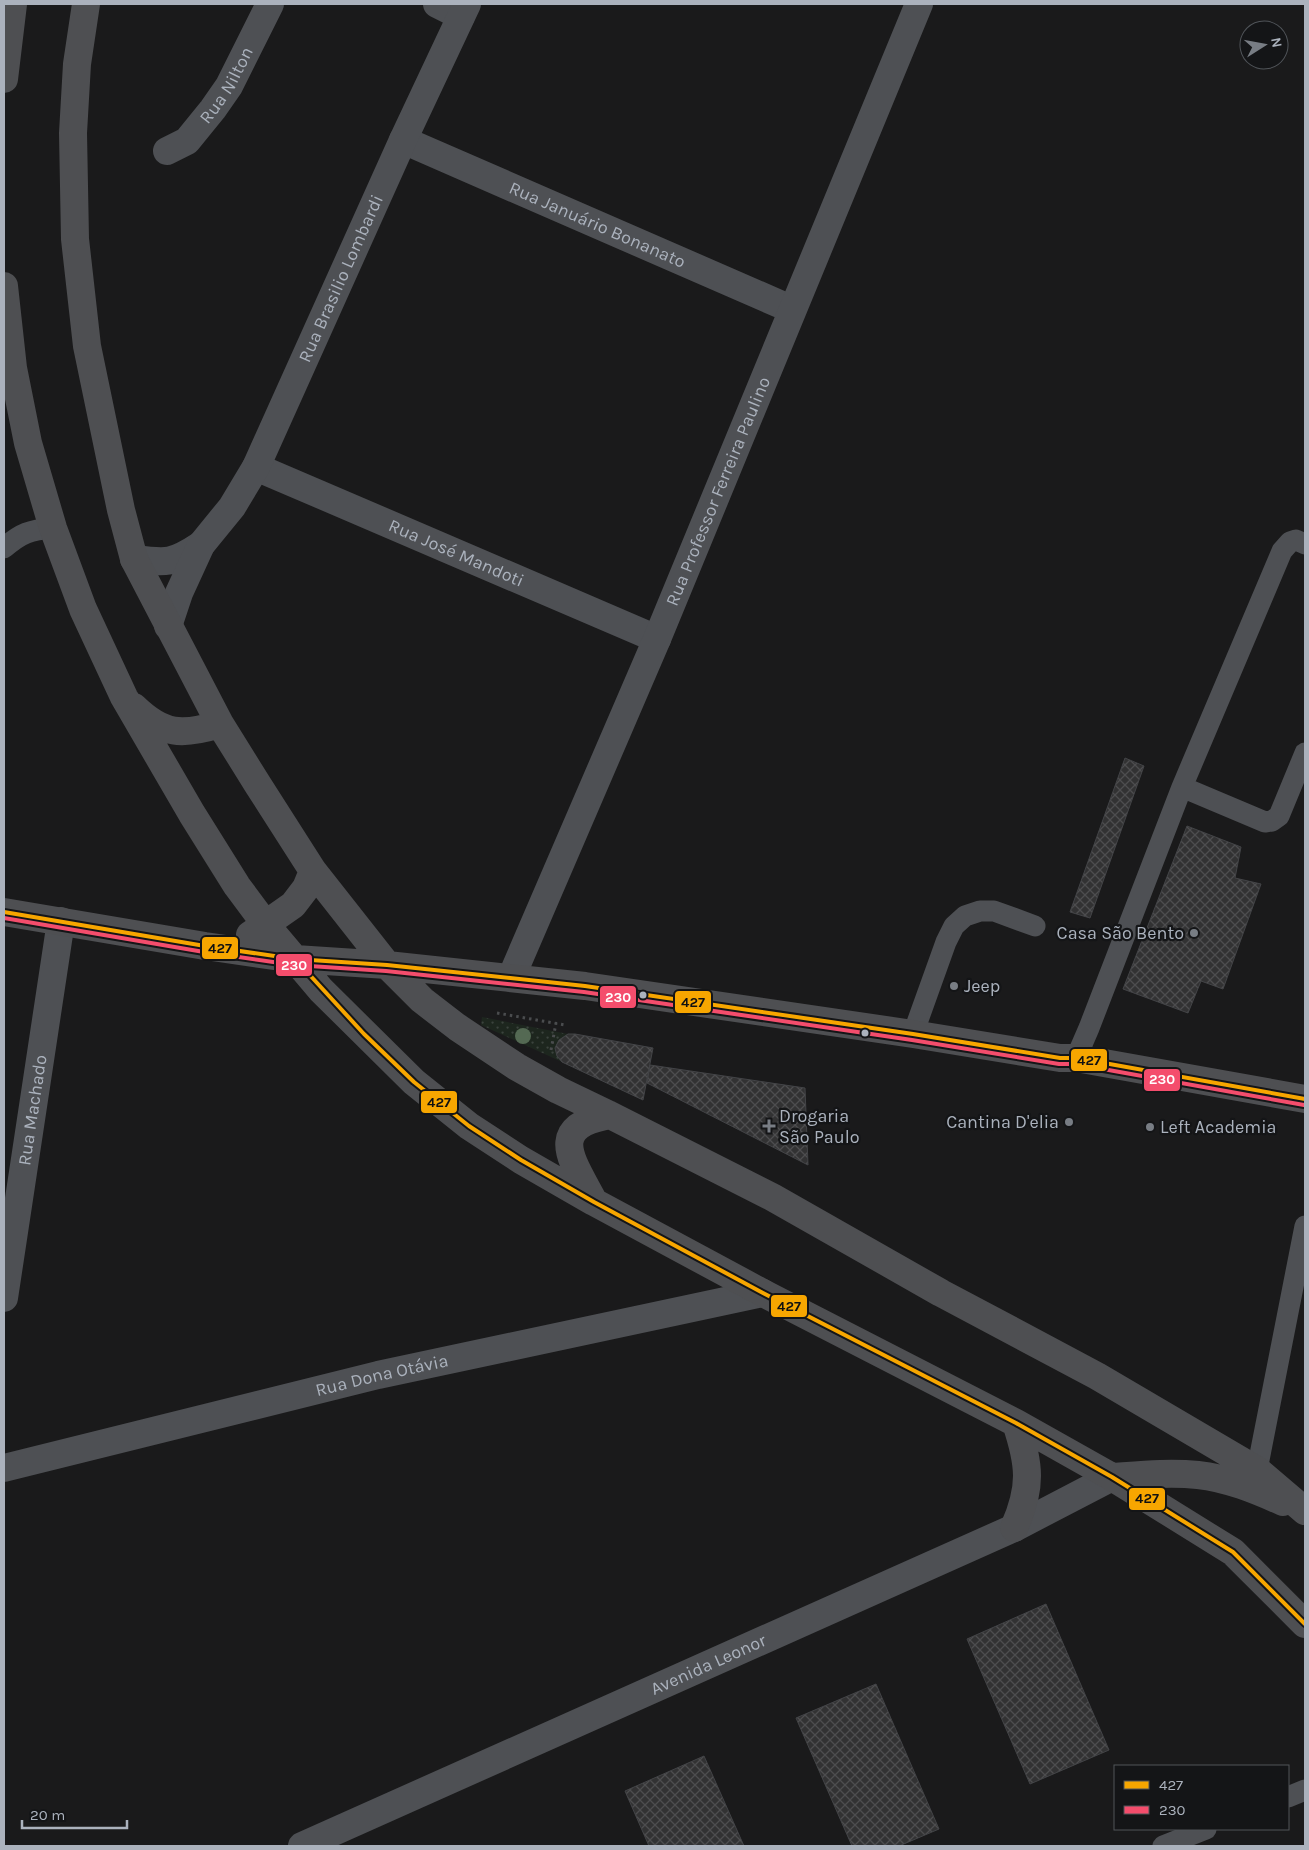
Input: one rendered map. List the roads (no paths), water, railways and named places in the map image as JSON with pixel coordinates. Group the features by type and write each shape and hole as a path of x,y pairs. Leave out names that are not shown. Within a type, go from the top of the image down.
{"main road":[{"path":"4,79 13,4"},
{"path":"86,4 77,64 73,133 75,239 89,354 116,491 134,559 220,724 313,871 387,965 422,1000 518,1068 558,1090 772,1197 941,1293 1097,1376 1257,1470 1305,1511"},
{"path":"4,286 13,368 28,443 53,528 83,609 124,697 192,814 237,886 295,960 358,1027 414,1082 469,1126 521,1160 594,1202 762,1293 1016,1423 1112,1477 1233,1552 1305,1624"},
{"path":"124,697 155,724 171,730 190,732 220,724"},
{"path":"228,949 293,905 306,888 313,871"},
{"path":"4,912 295,960 387,965 585,986 913,1034 1060,1058 1076,1058 1305,1099"},
{"path":"594,1202 574,1164 570,1149 572,1131 578,1125 594,1118 610,1115"},
{"path":"1014,1528 1023,1507 1028,1484 1025,1457 1016,1423"},
{"path":"1112,1477 1169,1474 1198,1475 1246,1487 1305,1511"}],"street":[{"name":"Rua Nilton","path":"167,151 187,141 213,109 229,86 270,4"},
{"path":"437,4 464,10"},
{"name":"Rua Professor Ferreira Paulino","path":"511,978 657,639 791,309 919,4"},
{"name":"Rua Brasilio Lombardi","path":"168,626 179,593 201,546 232,507 256,467 403,140 464,10"},
{"name":"Rua Januário Bonanato","path":"403,140 791,309"},
{"name":"Rua José Mandoti","path":"256,467 657,639"},
{"name":"Rua Brasilio Lombardi","path":"134,559 165,562 182,558 201,546"},
{"name":"Rua Machado","path":"4,1298 61,921"},
{"name":"Rua Dona Otávia","path":"4,1468 378,1375 762,1293"},
{"name":"Avenida Leonor","path":"302,1846 1014,1528 1112,1477"}],"lane":[{"path":"4,548 18,536 35,529 53,528"},
{"path":"1076,1058 1182,788 1282,552 1290,542 1296,540 1305,544"},
{"path":"1182,788 1269,822 1279,816 1305,753"},
{"path":"913,1034 946,942 954,926 965,916 980,911 994,910 1035,926"},
{"path":"1257,1470 1305,1226"},
{"path":"1289,1796 1305,1790"},
{"path":"1162,1846 1203,1830"}],"place":[{"name":"Casa São Bento","path":"1194,933"},
{"name":"Jeep","path":"954,986"},
{"name":"Cantina D'elia","path":"1069,1122"},
{"name":"Drogaria São Paulo","path":"769,1126"},
{"name":"Left Academia","path":"1150,1127"}]}
